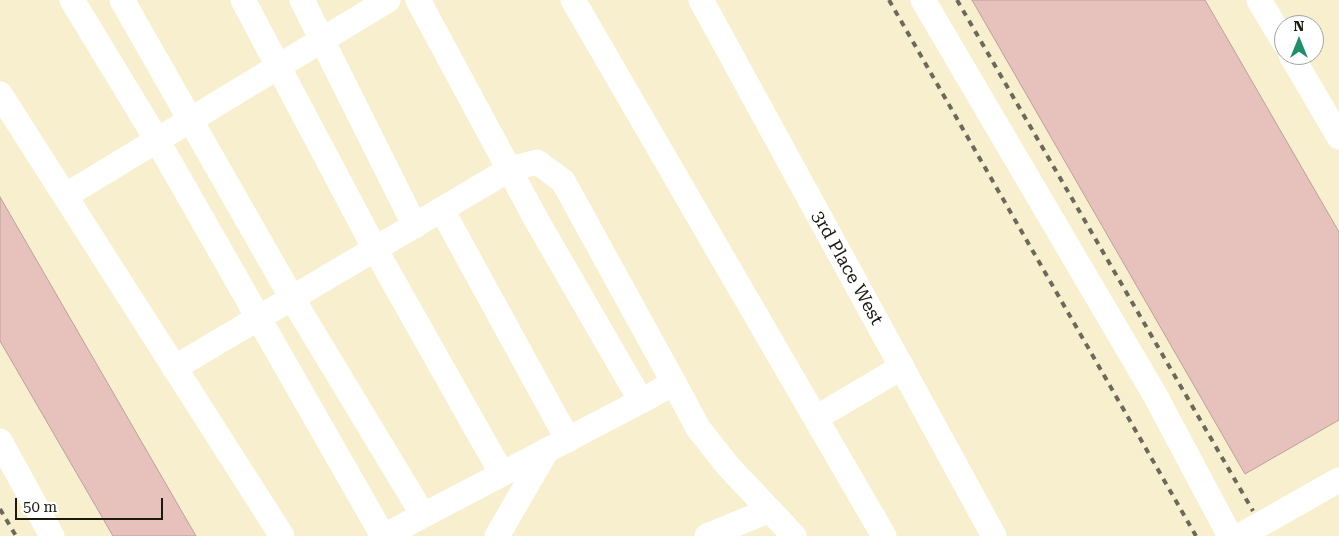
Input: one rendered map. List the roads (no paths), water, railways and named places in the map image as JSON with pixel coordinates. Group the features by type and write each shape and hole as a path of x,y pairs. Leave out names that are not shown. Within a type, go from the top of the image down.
{"street":[{"path":"72,0 158,140 384,536 674,383"},
{"path":"122,0 292,298 423,516"},
{"path":"243,0 375,249 502,474"},
{"path":"302,0 415,226"},
{"path":"65,196 388,0"},
{"path":"418,0 542,229 641,401"},
{"path":"574,0 884,536"},
{"name":"3rd Place West","path":"701,0 994,536"},
{"path":"922,0 1155,395 1230,536"},
{"path":"1259,0 1274,25"},
{"path":"1297,65 1339,138"},
{"path":"0,94 282,536"},
{"path":"174,368 510,169 538,162 563,181 698,428 728,466 794,536"},
{"path":"442,210 558,445"},
{"path":"816,418 902,367"},
{"path":"0,441 52,536"},
{"path":"497,536 558,445"},
{"path":"1240,536 1339,480"},
{"path":"707,536 770,510"}],"railway":[{"path":"889,0 1196,536"},
{"path":"957,0 1253,511"},
{"path":"0,509 16,536"}]}
